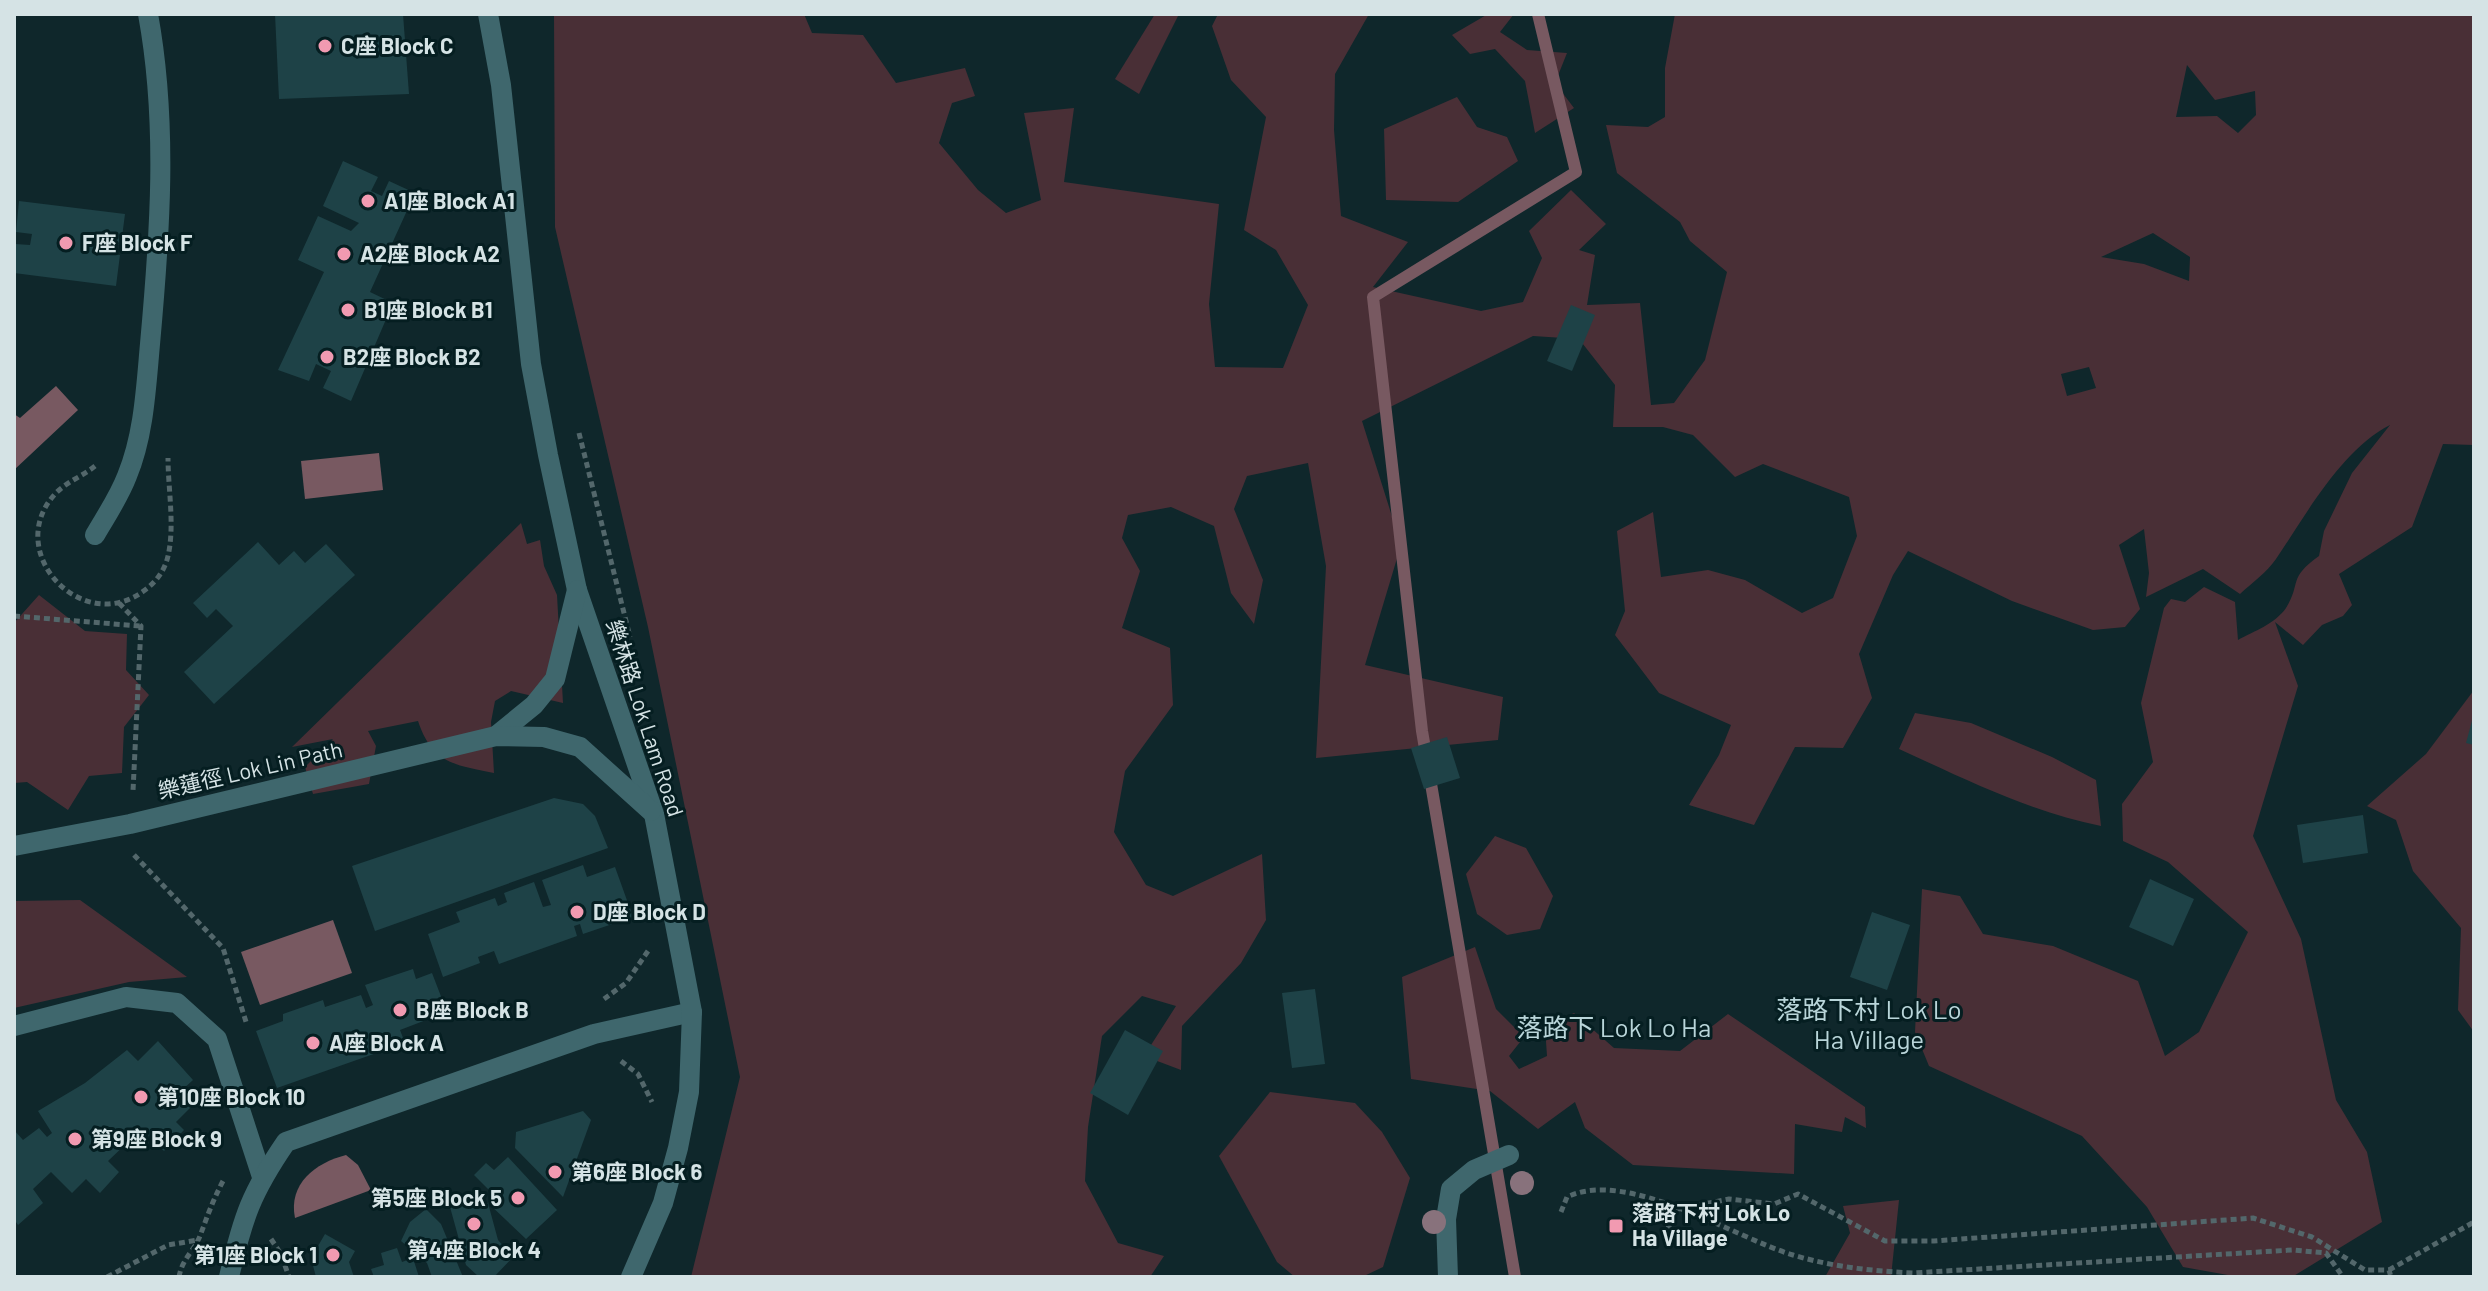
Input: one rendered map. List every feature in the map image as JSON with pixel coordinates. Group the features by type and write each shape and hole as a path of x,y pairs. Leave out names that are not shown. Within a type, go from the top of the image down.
{"street":[{"path":"95,535 128,476 143,417 156,274 161,157 154,49 148,14"},
{"name":"樂林路 Lok Lam Road","path":"488,14 501,85 531,364 577,590 654,814 692,1012 689,1092 678,1148 663,1203 631,1277"},
{"name":"樂蓮徑 Lok Lin Path","path":"496,736 534,705 555,679 577,590"},
{"name":"樂蓮徑 Lok Lin Path","path":"14,846 130,824 496,736 544,737 580,747 654,814"},
{"path":"14,1026 126,997 177,1003 217,1039 262,1177"},
{"path":"229,1277 243,1214 262,1177 286,1142 594,1034 692,1012"},
{"path":"1448,1277 1446,1219 1451,1189 1474,1170 1509,1155"}],"path":[{"path":"119,603 141,626 133,804"},
{"path":"14,616 141,626"},
{"path":"137,847 128,849 223,948"},
{"path":"601,1001 626,983 645,959 650,947"},
{"path":"608,1059 622,1061 638,1074 652,1099 652,1110"},
{"path":"179,1277 185,1256 199,1240 206,1213 233,1162 249,1142"},
{"path":"1561,1212 1567,1197 1596,1191 1651,1199 1790,1254 1878,1272 1929,1272 2292,1250 2326,1253 2343,1277"},
{"path":"1678,1209 1729,1199 1774,1204 1798,1194 1885,1241 1950,1240 2253,1218 2285,1225 2312,1237 2365,1270 2390,1274 2474,1222"},
{"path":"1668,1228 1678,1209"},
{"path":"270,1228 271,1242 281,1254 289,1277"},
{"path":"107,1277 168,1245 199,1240"}],"shaded area":[{"path":"554,14 804,14 812,33 863,35 896,83 965,68 975,96 952,103 939,143 978,190 1006,213 1041,200 1024,113 1074,108 1064,182 1219,204 1209,304 1215,367 1283,368 1308,305 1276,250 1244,230 1266,117 1231,80 1212,26 1218,14 1369,14 1335,74 1334,130 1341,216 1408,242 1373,287 1481,311 1523,302 1542,258 1529,231 1571,190 1606,224 1579,250 1595,255 1587,305 1640,303 1651,405 1674,403 1705,360 1727,272 1690,241 1680,222 1617,173 1606,125 1648,127 1665,117 1665,68 1675,14 2474,14 2474,445 2443,444 2412,527 2339,574 2352,605 2343,616 2322,625 2303,645 2275,622 2298,686 2253,836 2301,939 2336,1100 2367,1152 2382,1222 2292,1277 2239,1277 2183,1267 2147,1207 2082,1136 1929,1066 1915,1032 1922,889 1960,896 1983,934 2053,946 2138,981 2165,1056 2199,1032 2248,932 2168,862 2123,841 2122,804 2153,762 2141,703 2164,608 2171,599 2185,602 2204,587 2235,602 2238,640 2276,618 2286,608 2303,570 2319,556 2324,531 2352,473 2390,425 2372,436 2340,467 2272,564 2240,594 2203,569 2146,597 2149,573 2144,529 2119,545 2140,609 2125,627 2093,630 2012,601 1908,551 1893,575 1859,654 1872,698 1843,748 1795,747 1754,825 1689,805 1719,755 1731,725 1659,693 1615,635 1625,611 1617,531 1653,512 1661,577 1708,570 1745,580 1802,613 1833,598 1857,536 1849,497 1763,464 1735,477 1693,435 1663,427 1613,427 1615,385 1579,339 1533,336 1362,421 1401,545 1365,665 1503,697 1498,740 1316,758 1326,566 1308,463 1247,476 1234,509 1263,580 1254,624 1231,593 1214,526 1171,507 1128,515 1122,538 1140,571 1122,628 1170,648 1173,705 1125,771 1114,832 1146,885 1173,896 1262,854 1266,920 1241,963 1182,1026 1181,1070 1144,1056 1176,1006 1142,996 1102,1036 1088,1127 1085,1181 1118,1243 1164,1256 1150,1277 691,1277 740,1077 648,627 555,227","holes":["2187,65 2215,100 2255,91 2256,115 2238,133 2217,116 2176,117","2153,233 2190,257 2189,281 2144,264 2101,257","2089,367 2096,388 2067,396 2061,374"]},
{"path":"1155,14 1179,14 1139,94 1115,79"},
{"path":"1488,14 1514,14 1500,32 1527,50 1567,53 1555,83 1574,108 1535,133 1525,81 1495,49 1470,54 1452,35"},
{"path":"1457,97 1477,127 1507,137 1518,161 1458,202 1386,200 1384,129"},
{"path":"56,386 78,410 14,470 14,414 20,418"},
{"path":"379,453 383,490 305,499 301,461"},
{"path":"521,523 527,544 540,540 544,566 557,595 563,703 511,691 495,701 491,722 494,773 446,760 430,746 418,721 368,731 376,746 369,784 313,794 305,767 333,739 292,747"},
{"path":"39,595 85,631 127,634 126,670 149,695 124,727 122,773 89,776 68,810 27,782 14,783 14,623"},
{"path":"2474,690 2474,1032 2458,1010 2461,928 2413,871 2396,820 2367,806 2426,754"},
{"path":"1915,713 1971,723 2052,757 2096,780 2101,826 2023,803 1899,749"},
{"path":"1495,836 1526,848 1553,896 1540,929 1507,935 1477,914 1466,874"},
{"path":"80,900 187,977 129,982 14,1008 14,901"},
{"path":"333,920 352,973 260,1005 241,952"},
{"path":"1475,947 1496,1009 1524,1037 1509,1056 1519,1069 1547,1056 1545,1027 1574,1013 1614,1048 1680,1051 1728,1014 1865,1107 1866,1128 1845,1117 1842,1132 1795,1124 1794,1174 1633,1165 1585,1128 1575,1102 1538,1129 1490,1091 1411,1079 1402,977"},
{"path":"1270,1092 1355,1103 1382,1132 1410,1178 1383,1267 1362,1277 1295,1277 1277,1262 1219,1156"},
{"path":"346,1155 358,1165 371,1190 295,1218 296,1195 306,1177 324,1163"},
{"path":"1899,1200 1891,1277 1825,1277 1850,1233 1843,1206"}],"building":[{"path":"275,14 403,14 409,94 279,99"},
{"path":"343,161 378,177 371,191 382,196 389,181 415,193 370,292 393,303 351,401 323,388 331,371 316,364 309,381 278,370 324,272 298,260 318,216 351,231 359,223 323,206"},
{"name":"F座 Block F","path":"19,201 125,214 121,245 101,242 100,253 120,255 116,286 14,273 15,244 30,245 32,234 16,232"},
{"path":"1571,305 1595,315 1572,371 1547,361"},
{"path":"258,542 279,565 294,551 305,563 326,544 355,575 214,704 184,672 233,626 216,609 207,618 193,603"},
{"path":"2474,717 2474,745 2466,743"},
{"path":"1447,737 1460,778 1424,789 1411,748"},
{"path":"554,798 583,804 595,816 608,848 375,931 352,866"},
{"path":"2363,815 2368,853 2303,863 2297,825"},
{"path":"583,865 587,877 615,867 633,917 583,934 580,924 574,926 577,936 499,964 494,951 478,957 480,963 443,977 428,934 460,922 456,912 495,898 498,906 507,902 504,893 534,882 543,907 551,905 542,880"},
{"path":"2150,879 2194,899 2173,946 2129,927"},
{"path":"1872,912 1910,925 1887,990 1850,977"},
{"path":"413,969 416,979 432,973 447,1012 400,1030 405,1043 277,1088 256,1031 283,1021 283,1014 323,1000 325,1007 361,995 366,1008 373,1005 365,985"},
{"path":"1315,989 1325,1064 1292,1068 1282,993"},
{"path":"1125,1030 1163,1051 1128,1115 1090,1093"},
{"path":"158,1041 193,1080 182,1090 193,1105 176,1122 184,1130 164,1151 146,1133 128,1142 108,1161 119,1172 100,1193 86,1179 72,1193 51,1172 33,1189 43,1203 18,1225 14,1219 14,1130 23,1140 39,1128 47,1137 52,1133 38,1111 85,1083 127,1050 138,1061"},
{"name":"第6座 Block 6","path":"583,1111 591,1120 563,1197 515,1148 516,1132"},
{"name":"第5座 Block 5","path":"508,1157 557,1210 526,1239 488,1203 492,1193 474,1175 486,1163 494,1170"},
{"name":"第4座 Block 4","path":"463,1201 471,1208 488,1203 498,1240 513,1257 494,1277 479,1277 466,1265 450,1207"},
{"path":"426,1209 441,1224 463,1277 432,1277 427,1263 401,1241 410,1222"},
{"name":"第1座 Block 1","path":"325,1234 355,1251 349,1262 354,1277 316,1277 311,1258"},
{"path":"397,1248 402,1262 413,1258 419,1277 374,1277 371,1269 384,1265 381,1253"}],"waterway":[{"path":"1515,1277 1422,731 1373,297 1576,172 1538,14"}],"place":[{"name":"C座 Block C","path":"325,46"},
{"name":"A1座 Block A1","path":"368,201"},
{"name":"F座 Block F","path":"66,243"},
{"name":"A2座 Block A2","path":"344,254"},
{"name":"B1座 Block B1","path":"348,310"},
{"name":"B2座 Block B2","path":"327,357"},
{"name":"D座 Block D","path":"577,912"},
{"name":"B座 Block B","path":"400,1010"},
{"name":"A座 Block A","path":"313,1043"},
{"name":"第10座 Block 10","path":"141,1097"},
{"name":"第9座 Block 9","path":"75,1139"},
{"name":"第6座 Block 6","path":"555,1172"},
{"name":"第5座 Block 5","path":"518,1198"},
{"name":"第4座 Block 4","path":"474,1224"},
{"name":"落路下村 Lok Lo Ha Village","path":"1616,1226"},
{"name":"第1座 Block 1","path":"333,1255"}],"district":[{"name":"落路下村 Lok Lo Ha Village","path":"1869,1025"},
{"name":"落路下 Lok Lo Ha","path":"1614,1028"}]}
